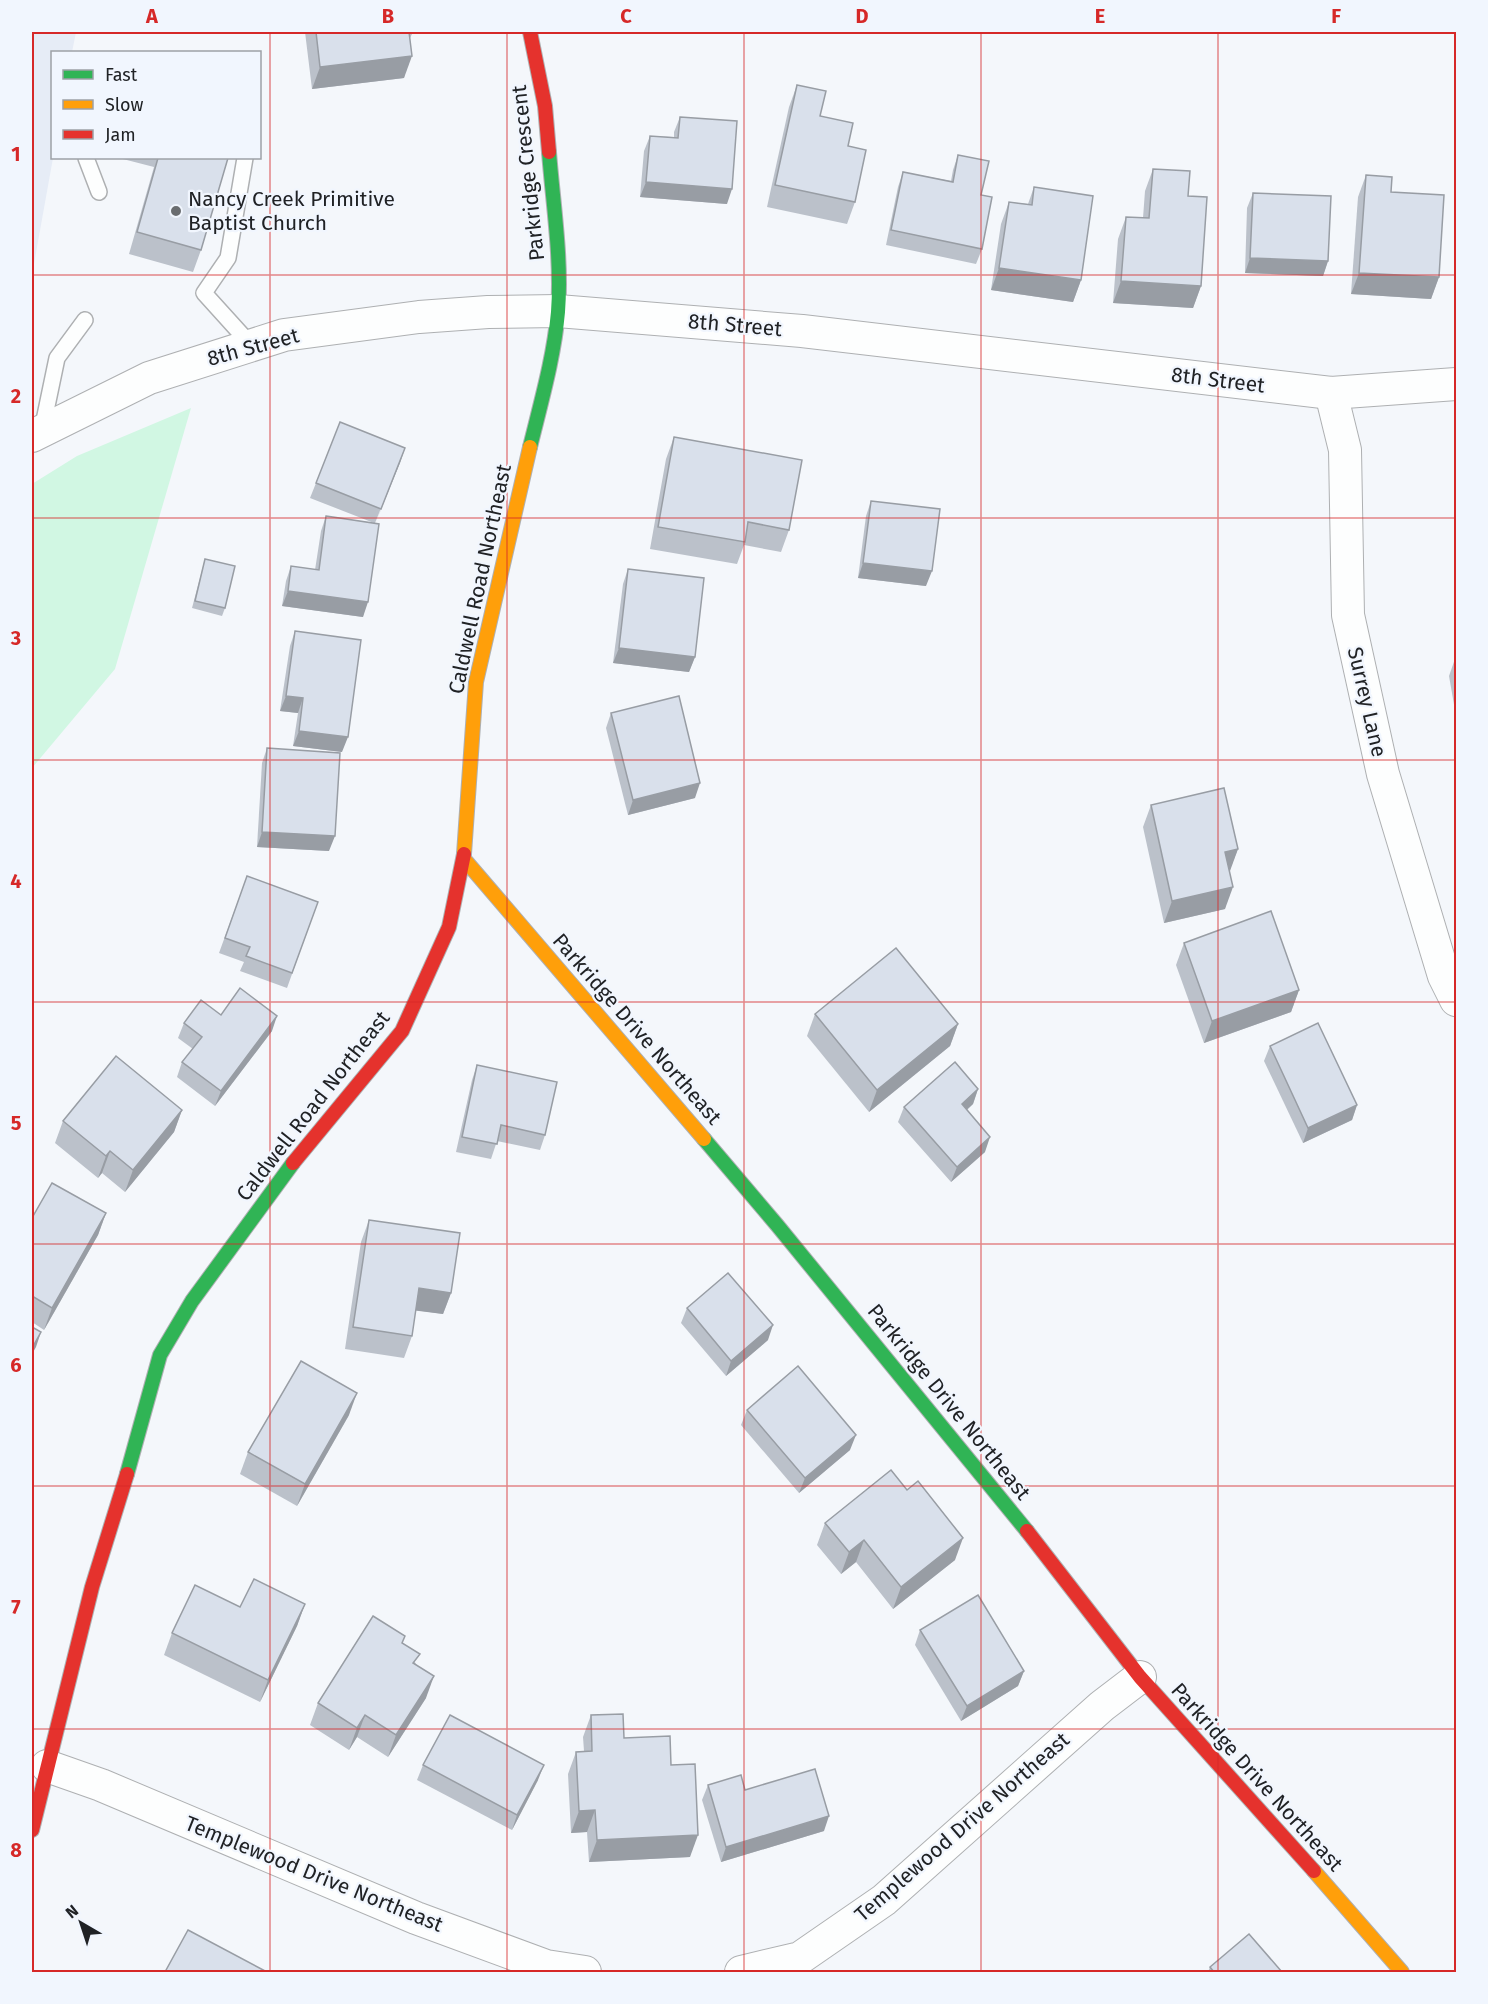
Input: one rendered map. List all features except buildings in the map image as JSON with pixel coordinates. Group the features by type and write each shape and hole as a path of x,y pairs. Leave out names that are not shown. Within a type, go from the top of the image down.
{"street":[{"name":"Parkridge Crescent","path":"530,32 545,106 559,278 558,310"},
{"name":"8th Street","path":"37,433 149,378 284,335 419,317 488,312 558,310 802,331 1331,393 1456,384"},
{"name":"Caldwell Road Northeast","path":"32,1830 92,1587 140,1431 160,1355 192,1300 291,1165 402,1031 449,927 464,859 476,682 551,357 558,310"},
{"name":"Surrey Lane","path":"1331,393 1345,450 1348,615 1383,774 1444,976 1456,1000"},
{"name":"Parkridge Drive Northeast","path":"464,859 777,1225 1036,1542 1140,1677 1402,1972"},
{"name":"Templewood Drive Northeast","path":"741,1972 800,1958 884,1900 1102,1706 1140,1677"},
{"name":"Templewood Drive Northeast","path":"47,1766 101,1785 416,1918 546,1966 585,1972"}],"lane":[{"path":"86,159 99,192"},
{"path":"245,159 228,258 204,293 251,345"},
{"path":"37,433 57,358 85,320"}],"shaded area":[{"path":"32,32 76,32 72,51 51,51 51,159 53,159 32,275"}],"green space":[{"path":"191,408 115,669 32,768 32,484 77,456"}],"traffic: fast":[{"path":"530,447 550,363 558,312 558,252 549,152"},
{"path":"704,1139 1027,1531"},
{"path":"127,1474 160,1355 192,1301 293,1163"}],"traffic: slow":[{"path":"464,854 476,682 530,447"},
{"path":"464,859 704,1139"},
{"path":"1314,1871 1402,1972"}],"traffic: jam":[{"path":"530,32 545,106 549,152"},
{"path":"293,1163 402,1031 449,927 464,854"},
{"path":"32,1830 92,1587 127,1474"},
{"path":"1027,1531 1140,1677 1314,1871"}],"place":[{"name":"Nancy Creek Primitive Baptist Church","path":"176,211"}]}
